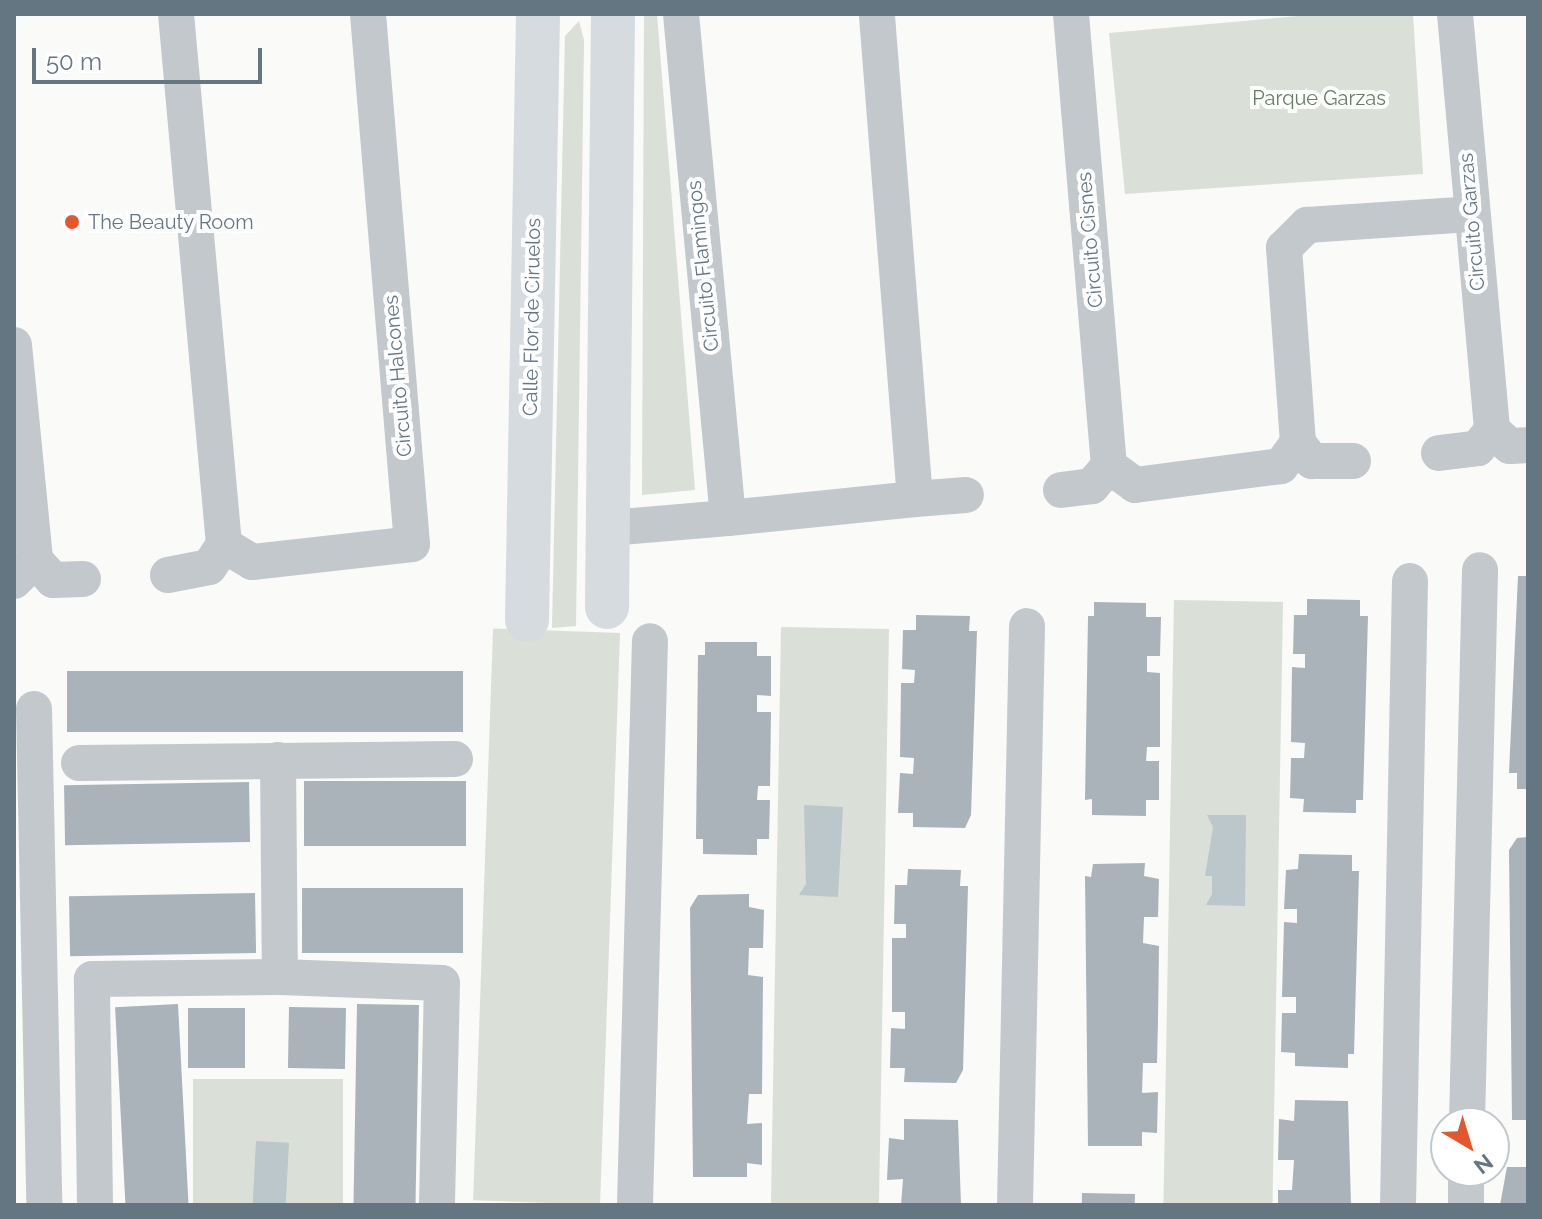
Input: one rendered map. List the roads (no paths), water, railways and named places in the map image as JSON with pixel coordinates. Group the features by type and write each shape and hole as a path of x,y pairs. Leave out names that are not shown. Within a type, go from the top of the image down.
{"main road":[{"name":"Calle Flor de Ciruelos","path":"527,620 538,14"},
{"path":"607,607 613,14"}],"street":[{"path":"168,575 209,567 224,545 176,14"},
{"name":"Circuito Halcones","path":"224,545 252,562 412,544 368,14"},
{"name":"Circuito Flamingos","path":"681,14 728,518"},
{"path":"877,14 915,499"},
{"name":"Circuito Cisnes","path":"1071,14 1109,466"},
{"name":"Circuito Garzas","path":"1455,14 1492,430"},
{"path":"1353,461 1312,461 1298,443 1284,248 1307,225 1471,214"},
{"path":"14,345 24,570 53,580 83,579"},
{"path":"1439,453 1478,448 1492,430 1510,446 1528,445"},
{"path":"1061,490 1092,486 1109,466 1135,485 1281,466 1298,443"},
{"path":"609,528 966,495"},
{"path":"1467,1107 1480,570"},
{"path":"1398,1205 1410,581"},
{"path":"1015,1205 1027,626"},
{"path":"635,1205 650,641"},
{"path":"34,709 44,1205"},
{"path":"79,763 455,759"},
{"path":"278,760 280,977"},
{"path":"95,1205 92,979 280,977 442,983 437,1205"}],"place":[{"name":"The Beauty Room","path":"72,222"}],"park label":[{"name":"Parque Garzas","path":"1319,98"}]}
